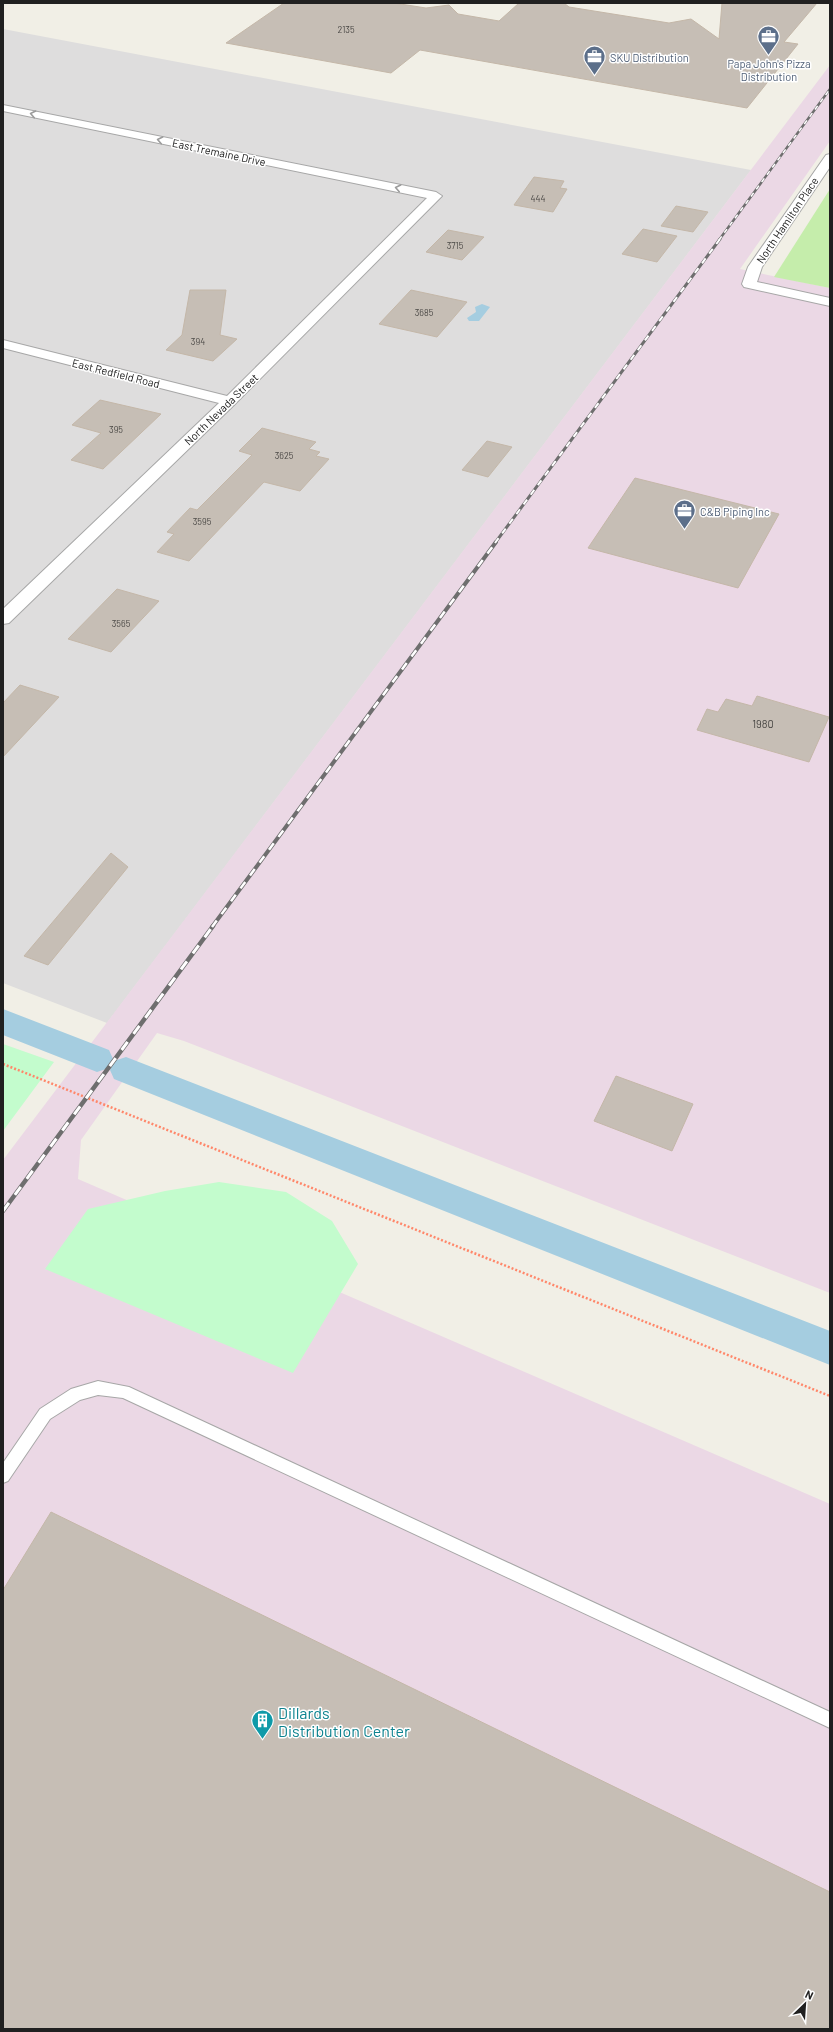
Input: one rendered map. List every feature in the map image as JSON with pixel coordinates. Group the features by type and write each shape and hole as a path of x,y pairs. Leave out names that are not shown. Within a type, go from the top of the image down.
{"street":[{"name":"East Tremaine Drive","path":"3,108 436,196"},
{"path":"54,132 70,121"},
{"name":"North Hamilton Place","path":"830,158 755,267 749,284 830,302"},
{"name":"North Nevada Street","path":"3,619 230,402 436,196"},
{"path":"408,205 423,209"},
{"name":"East Redfield Road","path":"3,344 230,402"}],"lane":[{"path":"3,1476 45,1414 76,1394 98,1388 124,1392 830,1720"}],"path":[{"path":"3,1064 830,1396"}],"shaded area":[{"path":"3,29 751,170 107,1023 3,983"},
{"path":"830,65 830,141 740,269 830,288 830,1293 184,1041 157,1033 81,1140 78,1179 830,1504 830,2029 3,2029 3,1160"}],"green space":[{"path":"830,189 830,288 774,277"},
{"path":"3,1044 54,1062 3,1131"},
{"path":"219,1182 286,1192 332,1221 358,1264 293,1373 45,1269 88,1209 165,1191"}],"water":[{"path":"482,304 490,307 479,321 469,321 467,318 476,312 475,307"}],"building":[{"path":"284,3 394,3 426,8 449,5 458,14 499,21 519,3 564,3 569,7 669,23 691,19 719,39 722,3 817,3 784,42 798,44 747,108 420,50 391,73 226,43"},
{"path":"534,177 564,181 560,188 567,189 553,212 514,205"},
{"path":"676,206 708,212 693,232 661,226"},
{"path":"643,229 677,236 657,262 622,254"},
{"path":"448,230 484,237 462,260 426,252"},
{"path":"190,290 226,290 220,335 237,339 213,361 166,350 182,335"},
{"path":"411,290 467,302 437,337 379,324"},
{"path":"100,400 161,414 103,469 71,460 101,433 72,425"},
{"path":"262,428 316,442 309,449 320,452 316,456 329,459 300,491 264,482 189,561 157,552 174,534 167,532 190,508 197,510 252,455 239,451"},
{"path":"487,441 512,447 488,477 462,470"},
{"name":"C&B Piping Inc","path":"635,478 779,514 738,588 588,548"},
{"path":"117,589 159,601 111,652 68,639"},
{"path":"20,685 59,697 3,757 3,703"},
{"path":"757,696 829,717 809,762 697,730 707,709 718,712 726,699 752,706"},
{"path":"111,853 128,867 48,965 24,956"},
{"path":"616,1076 693,1104 672,1151 594,1121"},
{"name":"Dillards Distribution Center","path":"51,1512 830,1892 830,2029 3,2029 3,1590"}],"waterway":[{"path":"3,1022 97,1059"},
{"path":"126,1070 830,1348"}],"railway":[{"path":"719,240 830,89"},
{"path":"495,543 720,239"},
{"path":"212,927 496,542"},
{"path":"3,1211 213,926"}],"place":[{"name":"Papa John's Pizza Distribution","path":"769,56"},
{"name":"SKU Distribution","path":"595,76"},
{"name":"C&B Piping Inc","path":"684,530"},
{"name":"Dillards Distribution Center","path":"262,1740"}]}
